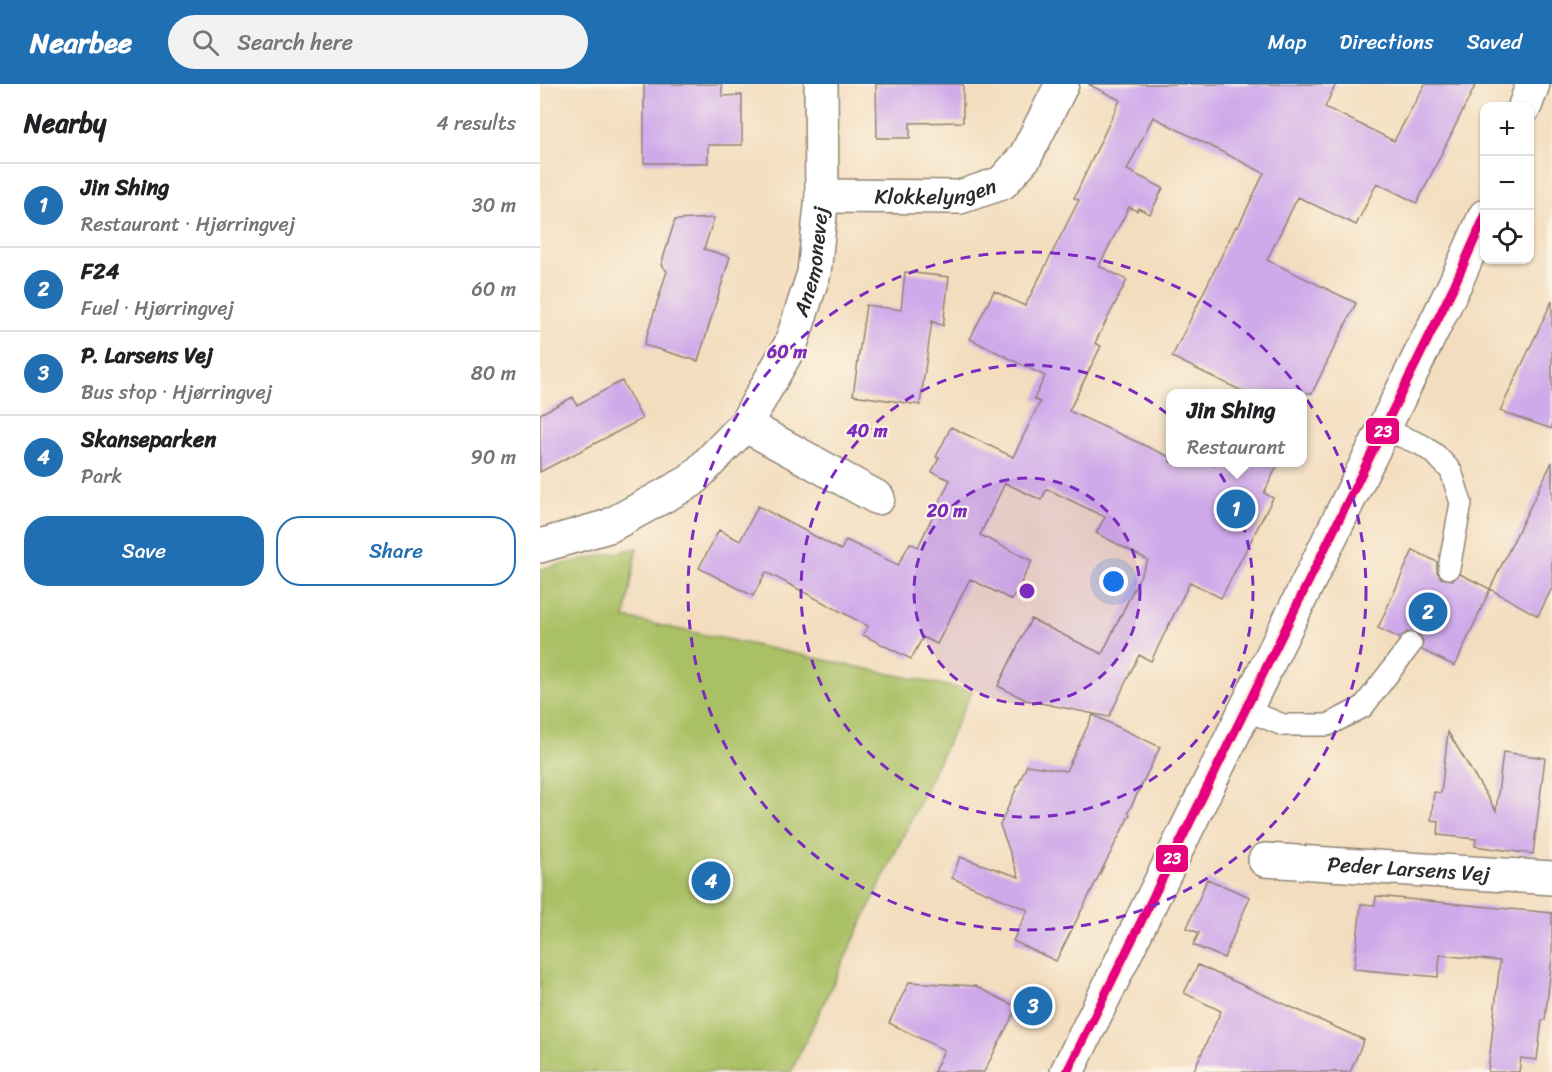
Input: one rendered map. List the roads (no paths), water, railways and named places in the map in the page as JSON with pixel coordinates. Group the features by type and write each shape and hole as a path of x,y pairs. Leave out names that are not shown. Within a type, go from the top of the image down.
{"street":[{"name":"Anemonevej","path":"540,546 609,526 691,482 746,425 791,344 814,273 822,195 821,84"},
{"name":"Klokkelyngen","path":"822,195 960,197 1002,183 1025,157 1062,84"},
{"path":"1527,102 1533,84"},
{"path":"1067,1072 1454,286 1480,227"},
{"path":"746,425 878,498"},
{"name":"Peder Larsens Vej","path":"1265,860 1552,878"}],"lane":[{"path":"1384,429 1422,445 1436,455 1451,471 1461,503 1449,568"},
{"path":"1246,710 1283,725 1328,725 1363,707 1411,644"}],"place":[{"name":"Jin Shing","path":"1236,509"},
{"name":"F24","path":"1428,612"},
{"name":"Skanseparken","path":"711,881"},
{"name":"P. Larsens Vej","path":"1033,1006"}]}
